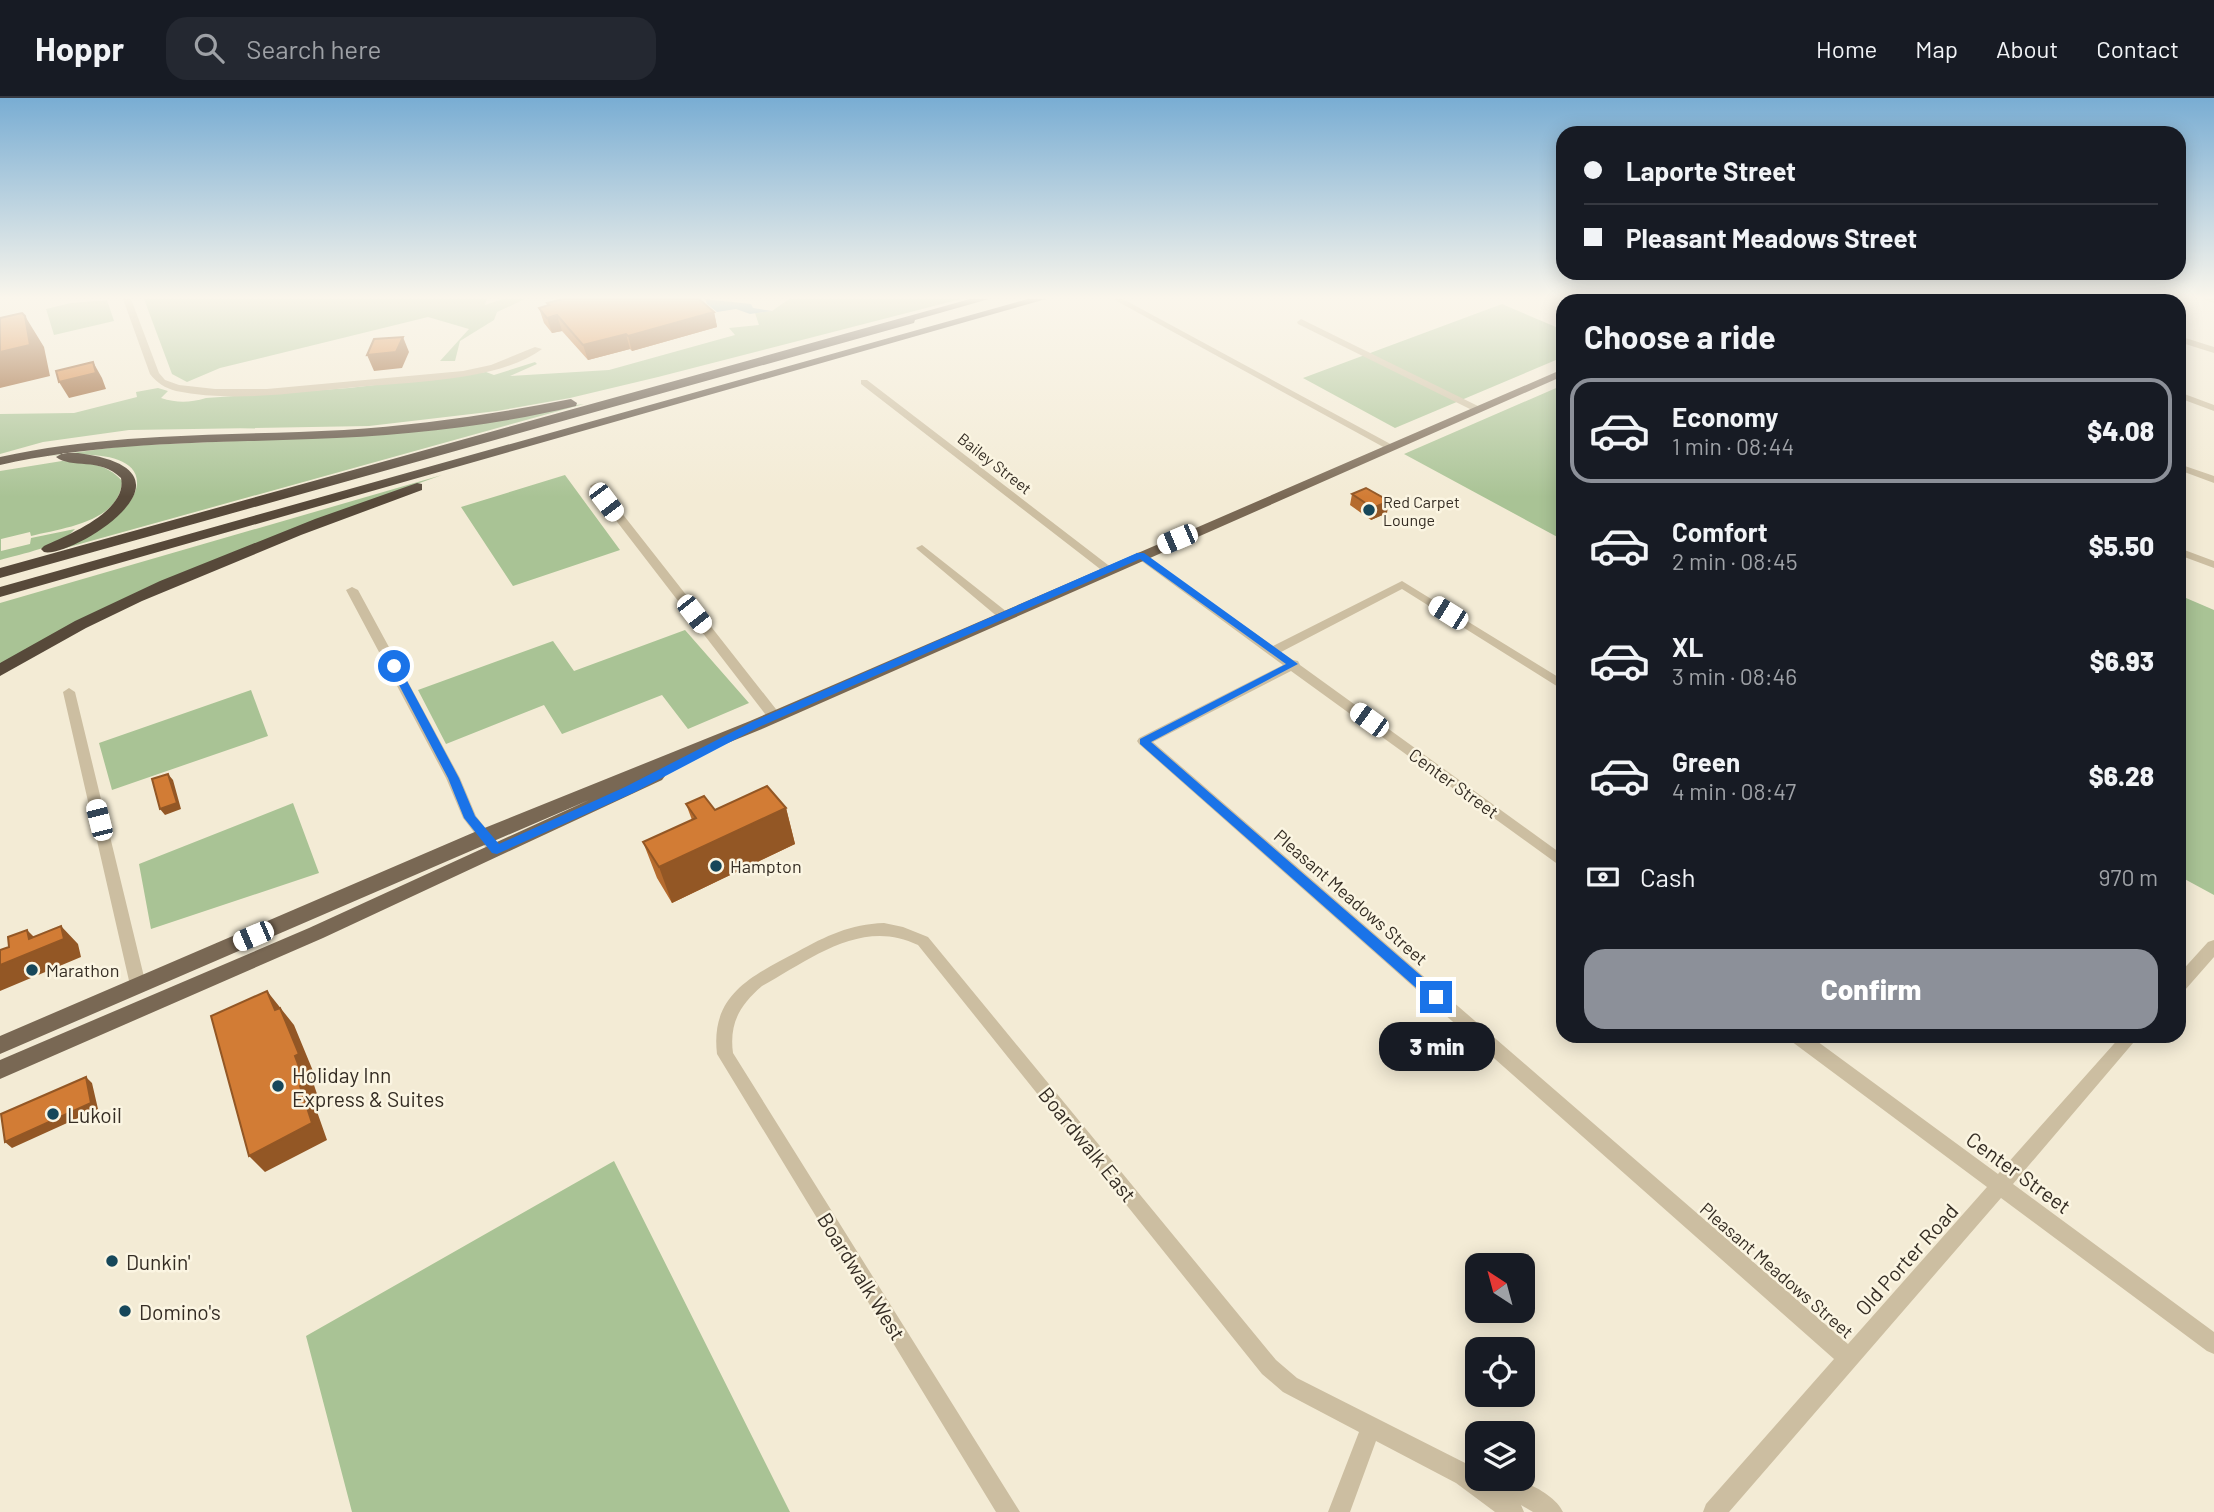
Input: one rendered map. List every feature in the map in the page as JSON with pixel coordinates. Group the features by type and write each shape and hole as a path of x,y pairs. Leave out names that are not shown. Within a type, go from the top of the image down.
{"highway":[{"path":"0,461 99,443 360,432 512,414 633,389 726,365"},
{"path":"0,573 753,365"},
{"path":"2,591 803,365"},
{"path":"0,671 33,649 108,611 200,570 347,511 764,376"},
{"path":"0,468 43,459 86,457 120,467 128,475 131,486 125,499 96,526 47,550 0,565"}],"main road":[{"path":"0,1045 138,985 490,843 1003,615 1556,375"},
{"path":"0,1070 316,933 490,843"},
{"path":"0,1077 26,1059"}],"street":[{"path":"152,365 162,382 190,390 215,393 267,392 463,374 499,365"},
{"path":"1239,365 1391,447"},
{"path":"1387,365 1477,410"},
{"name":"Bailey Street","path":"863,382 1108,570"},
{"path":"2186,398 2214,408"},
{"path":"2186,470 2214,480"},
{"path":"594,486 774,716"},
{"path":"922,548 1003,615"},
{"path":"2186,554 2214,565"},
{"name":"Center Street","path":"1140,555 1275,650 1556,858"},
{"path":"1275,650 1402,584 1556,682"},
{"path":"352,590 453,778 470,818 490,843"},
{"name":"Pleasant Meadows Street","path":"1293,664 1144,741 1848,1358"},
{"path":"69,692 138,985"},
{"name":"Boardwalk East","path":"722,1037 724,1020 731,1005 756,981 842,935 872,929 908,932 923,941 1269,1367 1290,1385 1465,1473"},
{"path":"2186,977 2214,946"},
{"name":"Boardwalk West","path":"722,1037 725,1054 732,1066 1009,1512"},
{"name":"Center Street","path":"1806,1043 2214,1344"},
{"name":"Old Porter Road","path":"1714,1512 2000,1186 2120,1043"},
{"path":"1339,1512 1371,1427"},
{"name":"Boardwalk East","path":"1489,1491 1513,1512"},
{"name":"Boardwalk East","path":"1516,1491 1534,1499 1552,1512"}],"green space":[{"path":"169,365 232,365 187,382 172,374"},
{"path":"526,365 535,365 510,376 609,370 627,365 705,365 570,398 497,411 369,426 129,430 43,442 0,454 0,414 74,413 137,397 136,392 158,388 168,391 161,398 183,402 349,388 486,372 494,375"},
{"path":"1338,365 1544,365 1395,428 1303,378"},
{"path":"1556,388 1556,536 1404,454"},
{"path":"584,404 51,552 110,522 130,502 137,484 134,472 125,463 111,458 59,455 33,458 125,446 301,438"},
{"path":"62,461 87,463 109,470 122,481 119,495 111,506 88,521 31,536 30,532 1,539 1,551 30,544 31,538 75,529 68,536 50,545 0,560 0,471"},
{"path":"442,475 316,520 0,666 0,603"},
{"path":"565,475 620,550 513,586 461,507"},
{"path":"2186,598 2214,610 2214,895 2186,880"},
{"path":"685,630 749,703 688,729 662,695 562,734 544,705 446,744 418,690 553,641 574,671"},
{"path":"251,690 268,736 112,790 99,743"},
{"path":"293,803 319,873 151,929 139,864"},
{"path":"614,1161 790,1512 352,1512 306,1336"}],"building":[{"path":"94,365 96,373 59,382 56,371"},
{"path":"1366,488 1389,501 1373,508 1352,494"},
{"path":"168,774 177,803 160,809 152,779"},
{"path":"767,786 786,808 659,867 643,842 696,818 686,804 704,796 715,810"},
{"path":"61,926 64,939 0,965 0,950 9,947 8,937 27,930 29,939"},
{"name":"Holiday Inn Express & Suites","path":"267,991 275,1010 280,1008 299,1054 295,1056 305,1083 300,1086 312,1123 249,1156 211,1016"},
{"name":"Lukoil","path":"86,1077 91,1103 5,1142 1,1114"}],"place":[{"name":"Red Carpet Lounge","path":"1369,510"},
{"name":"Hampton","path":"716,866"},
{"name":"Marathon","path":"32,970"},
{"name":"Holiday Inn Express & Suites","path":"278,1086"},
{"name":"Lukoil","path":"53,1114"},
{"name":"Dunkin'","path":"112,1261"},
{"name":"Domino's","path":"125,1311"}],"route":[{"path":"394,666 453,778 470,818 497,850 629,790 756,725 1140,555 1293,664 1144,741 1436,997"}]}
